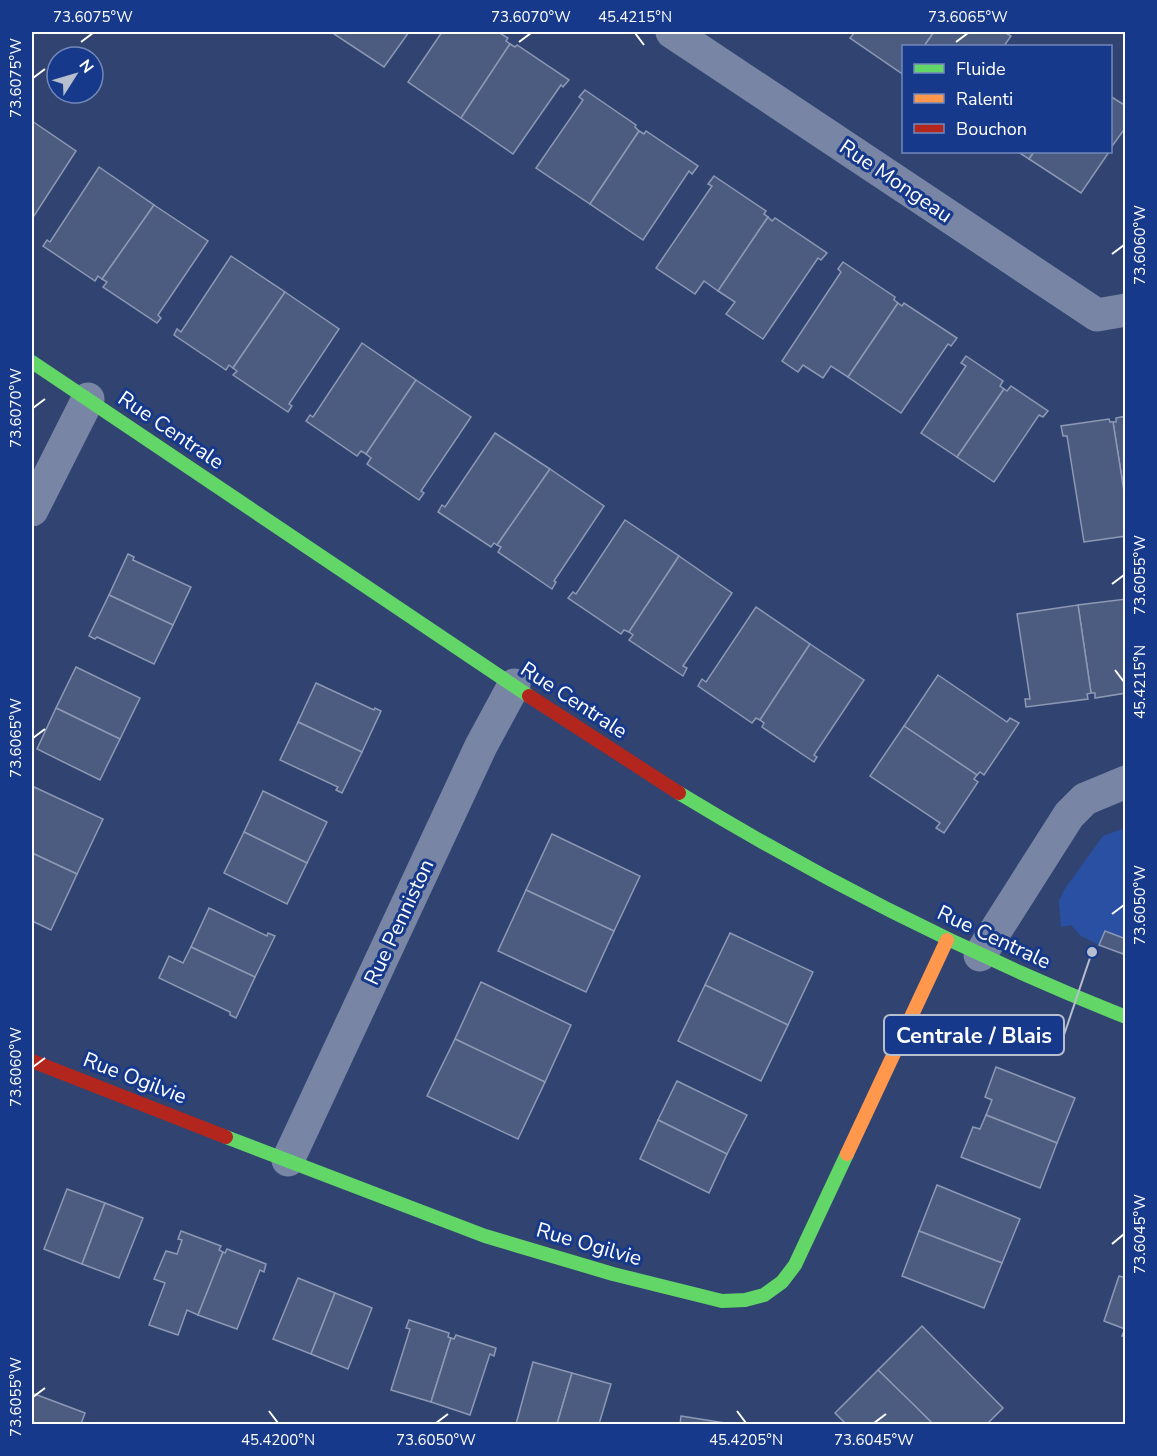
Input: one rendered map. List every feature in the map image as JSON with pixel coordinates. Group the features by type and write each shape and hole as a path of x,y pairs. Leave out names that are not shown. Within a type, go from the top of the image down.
{"street":[{"name":"Rue Mongeau","path":"672,32 1097,315 1125,310"},
{"name":"Rue Centrale","path":"32,362 654,778 808,869 947,940 1125,1017"},
{"path":"32,510 88,399"},
{"name":"Rue Penniston","path":"288,1160 481,746 514,685"},
{"path":"980,955 1069,815 1085,799 1125,782"},
{"name":"Rue Ogilvie","path":"32,1061 485,1236 613,1274 722,1301 745,1300 764,1295 782,1282 795,1265 947,940"}],"shaded area":[{"path":"1125,828 1125,939 1105,931 1099,945 1081,936 1071,925 1061,927 1059,901 1064,890 1103,836"}],"building":[{"path":"331,32 409,32 384,67"},
{"path":"442,32 498,32 508,38 506,41 510,44 461,118 408,82"},
{"path":"855,32 934,32 925,45 902,45 902,74 850,38"},
{"path":"934,32 1004,32 1011,36 1005,45 925,45"},
{"path":"510,44 515,47 517,45 569,80 563,87 561,85 513,154 461,118"},
{"path":"585,90 636,125 639,131 590,204 536,168 583,100 579,97"},
{"path":"1112,97 1126,106 1126,127 1112,146"},
{"path":"32,121 76,151 32,219"},
{"path":"639,131 644,134 646,131 698,166 692,174 689,171 643,240 590,204"},
{"path":"1020,153 1033,153 1029,159"},
{"path":"1033,153 1108,153 1081,193 1029,159"},
{"path":"99,167 154,205 102,279 98,276 95,281 43,246 47,240 50,242"},
{"path":"714,176 766,211 764,214 768,217 718,291 704,281 695,294 656,268 712,186 708,184"},
{"path":"154,205 208,241 158,315 161,318 157,323 103,287 107,282 102,279"},
{"path":"768,217 772,221 775,218 827,253 821,260 818,258 763,339 726,314 735,302 718,291"},
{"path":"231,256 285,292 233,368 229,365 226,370 174,335 177,329 181,332"},
{"path":"843,262 895,297 894,300 898,303 848,377 831,366 823,378 803,365 798,372 782,361 841,272 838,269"},
{"path":"285,292 339,329 289,404 292,406 288,412 233,375 237,371 233,368"},
{"path":"898,303 902,306 904,303 957,338 951,346 948,344 901,413 848,377"},
{"path":"362,343 416,380 366,454 361,451 357,456 306,421 310,415 313,417"},
{"path":"966,356 1003,381 1000,386 1004,389 957,457 921,433 966,366 961,363"},
{"path":"416,380 471,417 421,491 424,493 419,500 367,464 371,458 366,454"},
{"path":"1011,386 1048,411 1043,417 1039,415 994,482 957,457 1004,389 1007,391"},
{"path":"1126,416 1126,504 1113,422 1116,422 1116,418"},
{"path":"1109,419 1113,422 1126,504 1126,536 1084,542 1067,436 1063,436 1061,426"},
{"path":"495,433 550,469 497,545 494,543 491,547 438,512 442,505 445,507"},
{"path":"550,469 604,506 554,581 556,582 552,589 498,552 501,547 497,545"},
{"path":"625,520 679,556 629,632 624,630 621,634 568,598 573,592 576,594"},
{"path":"128,554 134,557 133,560 191,587 173,625 109,595"},
{"path":"679,556 732,593 683,666 687,668 683,676 629,640 633,635 629,632"},
{"path":"109,595 173,625 154,664 97,637 95,639 89,636"},
{"path":"1126,599 1126,693 1095,698 1095,693 1091,693 1078,605"},
{"path":"1078,605 1091,693 1087,694 1088,699 1026,707 1025,699 1030,699 1017,614"},
{"path":"756,607 810,644 760,720 756,718 752,723 698,686 702,679 706,682"},
{"path":"810,644 864,680 814,755 817,757 814,762 762,727 764,723 760,720"},
{"path":"76,667 140,698 120,739 56,708"},
{"path":"938,675 1007,722 1010,718 1019,723 984,775 980,772 977,775 904,726"},
{"path":"316,683 374,710 375,708 381,711 362,752 298,722"},
{"path":"56,708 120,739 100,780 37,749"},
{"path":"298,722 362,752 342,793 336,790 338,787 280,760"},
{"path":"904,726 977,775 974,779 978,782 944,833 936,828 940,823 870,776"},
{"path":"32,786 103,819 77,874 32,853"},
{"path":"263,791 327,822 307,863 244,832"},
{"path":"244,832 307,863 287,904 224,873"},
{"path":"552,834 640,876 614,931 526,890"},
{"path":"32,853 77,874 51,930 32,921"},
{"path":"526,890 614,931 586,992 498,951"},
{"path":"209,908 267,936 268,933 275,936 255,977 191,947"},
{"path":"1105,931 1126,939 1123,954 1099,945"},
{"path":"730,933 813,972 788,1025 705,985"},
{"path":"191,947 255,977 236,1018 230,1015 230,1012 159,978 169,956 183,963"},
{"path":"481,982 571,1025 545,1082 455,1039"},
{"path":"705,985 788,1025 761,1081 678,1041"},
{"path":"455,1039 545,1082 518,1139 427,1096"},
{"path":"996,1067 1075,1098 1057,1143 986,1115 992,1100 985,1097"},
{"path":"677,1081 747,1115 727,1154 658,1120"},
{"path":"986,1115 1057,1143 1040,1188 961,1157 973,1127 980,1129"},
{"path":"658,1120 727,1154 709,1193 640,1159"},
{"path":"937,1185 1020,1219 1002,1263 919,1231"},
{"path":"67,1189 105,1203 82,1264 44,1249"},
{"path":"105,1203 143,1218 119,1278 82,1264"},
{"path":"181,1231 221,1246 219,1250 223,1252 198,1315 187,1310 178,1335 149,1325 165,1283 154,1279 166,1251 177,1254 182,1240 178,1239"},
{"path":"919,1231 1002,1263 984,1308 902,1276"},
{"path":"227,1249 266,1264 264,1272 260,1270 237,1329 198,1315 223,1252 225,1253"},
{"path":"1119,1276 1126,1278 1126,1337 1122,1336 1125,1329 1104,1321"},
{"path":"298,1278 335,1293 311,1354 273,1339"},
{"path":"335,1293 372,1308 348,1369 311,1354"},
{"path":"409,1320 449,1333 448,1337 451,1338 431,1402 391,1390 410,1329 406,1328"},
{"path":"922,1326 1003,1408 987,1424 933,1424 878,1370"},
{"path":"456,1335 496,1348 494,1356 490,1354 470,1415 431,1402 451,1338 454,1339"},
{"path":"533,1362 572,1373 557,1424 516,1424"},
{"path":"878,1370 933,1424 846,1424 835,1413"},
{"path":"572,1373 611,1384 599,1424 557,1424"},
{"path":"32,1393 85,1413 81,1424 32,1424"},
{"path":"681,1416 731,1424 680,1424"}],"traffic: fast":[{"path":"32,362 529,696"},
{"path":"679,793 842,886 1010,968 1126,1017"},
{"path":"226,1137 485,1236 613,1274 722,1301 745,1300 764,1295 782,1282 795,1265 847,1154"}],"traffic: slow":[{"path":"847,1154 947,940"}],"traffic: jam":[{"path":"529,696 679,793"},
{"path":"32,1061 226,1137"}],"place":[{"name":"Centrale / Blais","path":"1092,952"}]}
